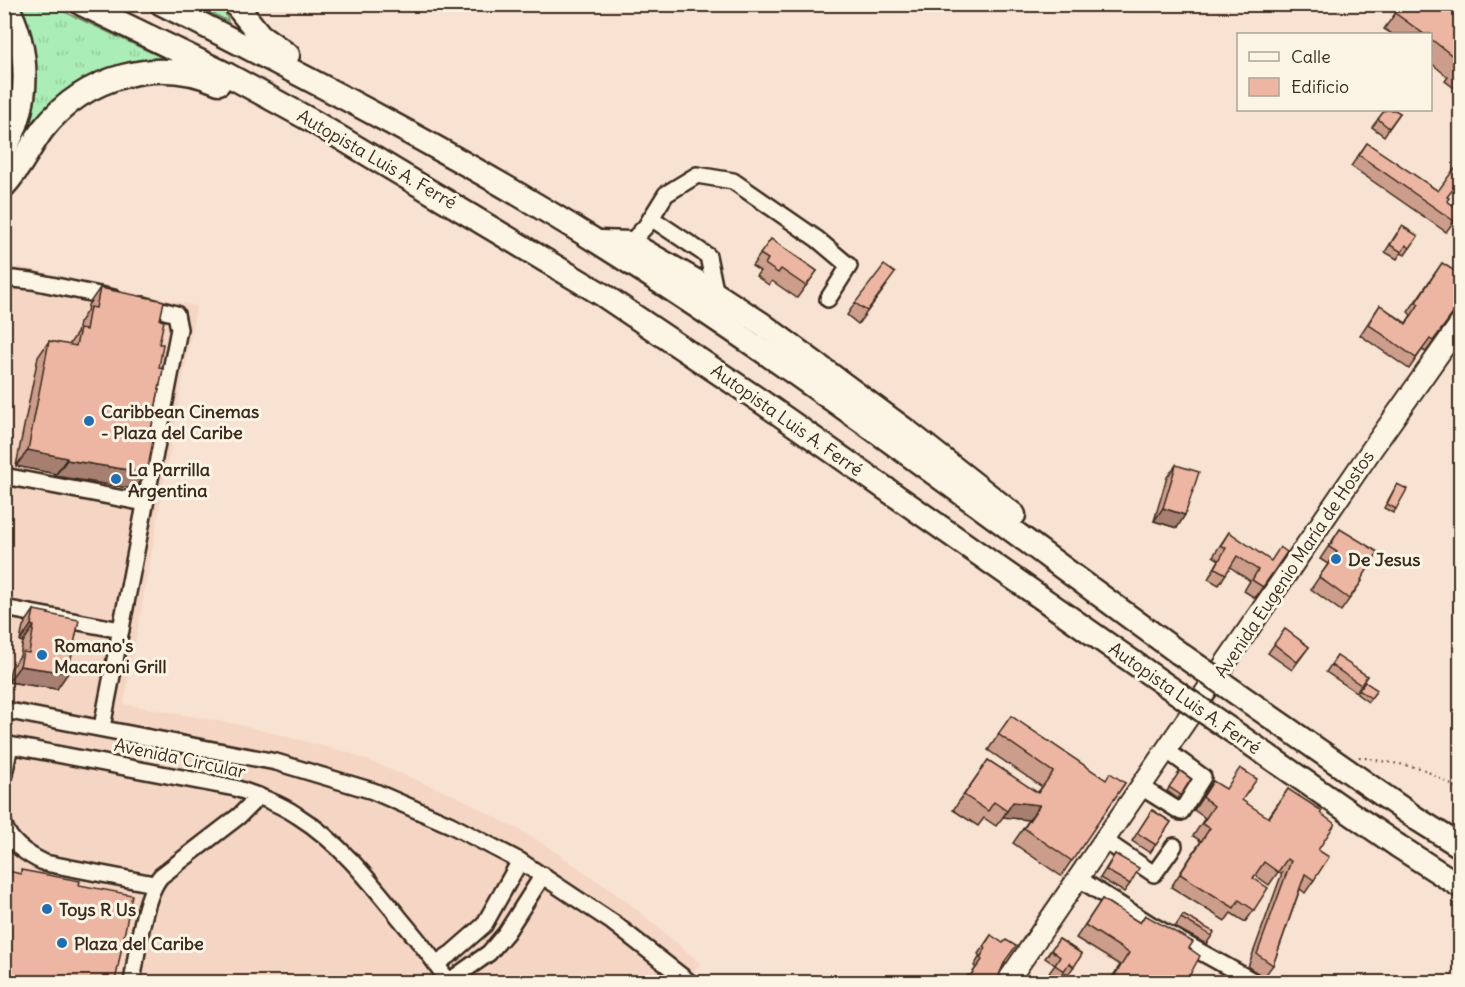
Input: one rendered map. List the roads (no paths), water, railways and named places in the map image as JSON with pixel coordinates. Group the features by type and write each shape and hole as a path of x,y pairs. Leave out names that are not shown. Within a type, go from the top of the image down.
{"highway":[{"path":"4,150 16,129 21,114 25,75 18,30 6,4"},
{"name":"Autopista Luis A. Ferré","path":"82,4 228,75 314,122 603,295 772,409 1398,846 1461,886"},
{"name":"Autopista Luis A. Ferré","path":"162,4 398,125 598,242 786,367 1179,653 1417,819 1461,846"},
{"path":"235,4 249,23 271,44 359,95 398,125"},
{"path":"4,186 15,174 43,129 69,102 95,85 137,72 179,72 213,80 276,111 314,122"},
{"path":"598,242 630,243 762,324 836,377 1022,521 1030,528 1047,557"}],"main road":[{"name":"Avenida Eugenio María de Hostos","path":"1007,982 1372,448 1461,324"}],"street":[{"path":"630,243 651,218 666,194 697,176 733,181 817,239 849,266 828,299"},
{"path":"651,218 708,256 716,295"},
{"path":"4,278 32,281 131,301 176,314 179,328 102,727"},
{"path":"4,476 146,503"},
{"path":"4,608 121,630"},
{"path":"4,710 276,762 373,791 451,825 520,861 612,922 688,982"},
{"path":"4,775 7,744"},
{"name":"Avenida Circular","path":"7,744 208,782 259,796 298,816 330,840 366,878 437,963 448,982"},
{"path":"1141,787 1181,812 1203,777 1166,750"},
{"path":"132,982 154,884 161,876 239,816 259,796"},
{"path":"4,825 14,842 32,857 45,863 154,884"},
{"path":"1104,840 1154,874 1174,846"},
{"path":"437,963 484,925 520,861"},
{"path":"448,982 489,953 506,933 543,875"},
{"path":"1078,878 1150,924 1255,982"}],"place":[{"name":"Caribbean Cinemas - Plaza del Caribe","path":"89,421"},
{"name":"La Parrilla Argentina","path":"116,479"},
{"name":"De Jesus","path":"1336,559"},
{"name":"Romano's Macaroni Grill","path":"42,655"},
{"name":"Toys R Us","path":"47,909"},
{"name":"Plaza del Caribe","path":"62,943"}]}
